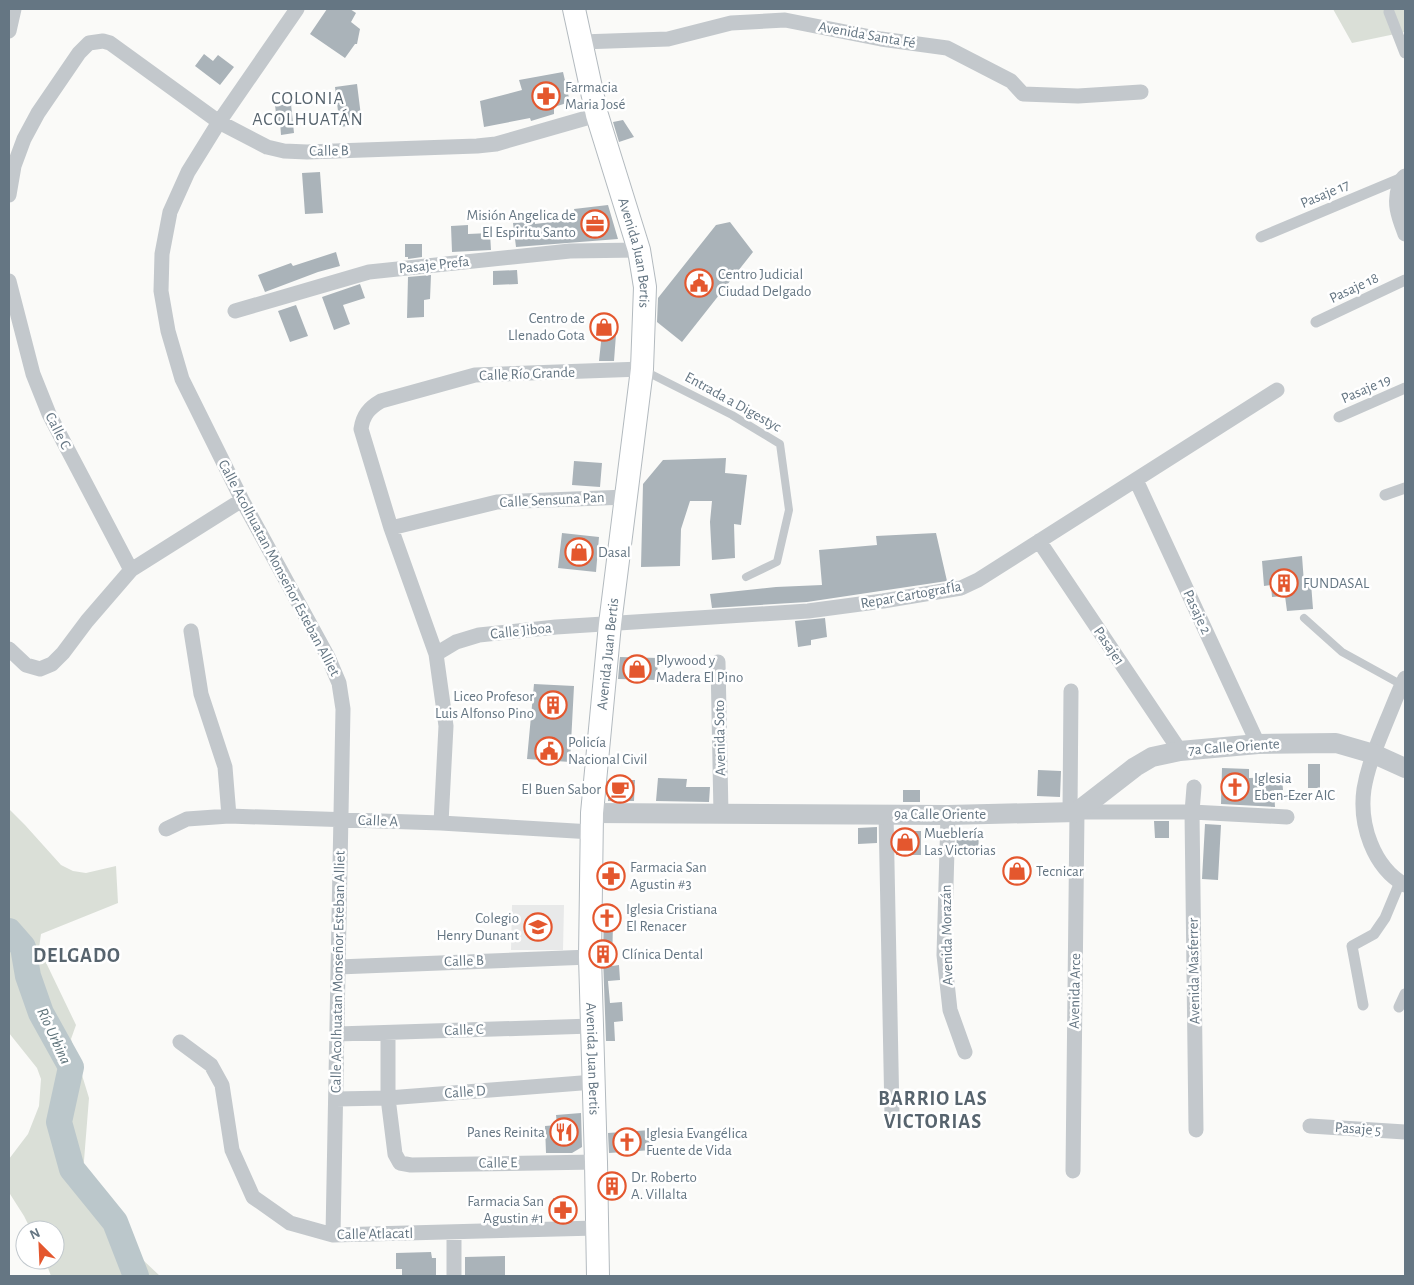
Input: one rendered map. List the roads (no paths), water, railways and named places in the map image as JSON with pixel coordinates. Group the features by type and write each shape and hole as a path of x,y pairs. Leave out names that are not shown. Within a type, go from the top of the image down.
{"main road":[{"name":"Avenida Juan Bertis","path":"574,9 597,115 639,250 645,286 642,369 610,624 592,823 590,957 598,1276"}],"street":[{"path":"9,31 14,9"},
{"name":"Calle Acolhuatan Monseñor Esteban Alliet","path":"298,9 219,122 188,172 170,212 162,254 161,291 168,331 182,379 242,500 328,657 339,683 343,709 333,1235"},
{"path":"1389,12 1405,53"},
{"name":"Avenida Santa Fé","path":"581,42 668,39 731,24 785,20 881,39 947,48 1011,81 1024,94 1078,96 1141,92"},
{"name":"Calle B","path":"9,195 14,166 24,138 38,113 79,53 88,43 102,41 110,43 219,122 267,147 284,151 307,152 496,144 597,115"},
{"path":"1403,177 1396,195 1396,210 1405,234"},
{"name":"Pasaje 17","path":"1260,238 1403,177"},
{"name":"Pasaje Prefa","path":"235,311 369,272 570,251 639,250"},
{"name":"Pasaje 18","path":"1316,322 1405,280"},
{"name":"Calle C","path":"9,281 33,374 49,414 131,570"},
{"name":"Calle Río Grande","path":"391,528 361,428 363,417 371,407 381,400 475,375 642,369"},
{"name":"Pasaje 19","path":"1339,416 1405,388"},
{"name":"Repar CartografÍa","path":"610,624 808,611 962,588 978,580 1277,390"},
{"name":"Pasaje 2","path":"1136,480 1258,744"},
{"path":"1386,495 1405,488"},
{"name":"Calle Sensuna Pan","path":"391,528 497,502 627,497"},
{"path":"9,649 26,665 40,669 52,664 63,654 86,620 131,570 242,500"},
{"path":"391,528 436,654 446,726 441,823"},
{"name":"Pasaje1","path":"1040,541 1180,751"},
{"name":"Calle Jiboa","path":"436,654 456,642 479,635 556,627 610,624"},
{"path":"191,631 201,694 225,767 229,816"},
{"name":"Avenida Soto","path":"718,662 721,814"},
{"path":"1363,1005 1352,946 1374,934 1385,918 1403,883 1375,856 1364,823 1364,790 1374,754 1403,682"},
{"name":"Avenida Arce","path":"1071,691 1073,1171"},
{"name":"7a Calle Oriente","path":"1073,812 1152,757 1180,751 1258,744 1336,743 1374,754 1405,768"},
{"name":"Avenida Masferrer","path":"1194,787 1192,812 1196,1130"},
{"name":"9a Calle Oriente","path":"592,823 721,814 948,815 1192,812 1288,817"},
{"path":"886,814 892,1115"},
{"name":"Avenida Morazán","path":"948,815 944,955 950,1010 965,1052"},
{"name":"Calle A","path":"166,829 187,819 229,816 441,823 592,823"},
{"name":"Calle B","path":"338,967 590,957"},
{"path":"1399,1007 1405,994"},
{"name":"Calle C","path":"337,1034 592,1026"},
{"path":"388,1033 388,1098"},
{"name":"Calle Atlacatl","path":"180,1042 211,1065 222,1085 232,1150 253,1197 290,1223 333,1235 597,1228"},
{"name":"Calle D","path":"336,1099 388,1098 594,1082"},
{"name":"Calle E","path":"388,1098 395,1154 400,1163 411,1165 596,1162"},
{"name":"Pasaje 5","path":"1310,1126 1405,1132"},
{"path":"454,1232 454,1276"}],"lane":[{"name":"Entrada a Digestyc","path":"642,369 732,415 780,444 789,510 777,562 746,577"},
{"path":"1304,618 1342,652 1403,682"}],"waterway":[{"name":"Río Urbina","path":"9,931 23,947 28,976 41,1013 71,1067 59,1122 72,1169 115,1222 136,1276"}],"place":[{"name":"Farmacia Maria José","path":"546,96"},
{"name":"Misión Angelica de El Espiritu Santo","path":"595,224"},
{"name":"Centro Judicial Ciudad Delgado","path":"699,283"},
{"name":"Centro de Llenado Gota","path":"604,327"},
{"name":"Dasal","path":"579,552"},
{"name":"FUNDASAL","path":"1284,583"},
{"name":"Plywood y Madera El Pino","path":"637,669"},
{"name":"Liceo Profesor Luis Alfonso Pino","path":"553,705"},
{"name":"Policía Nacional Civil","path":"549,751"},
{"name":"Iglesia Eben-Ezer AIC","path":"1235,787"},
{"name":"El Buen Sabor","path":"620,789"},
{"name":"Mueblería Las Victorias","path":"905,842"},
{"name":"Tecnicar","path":"1017,871"},
{"name":"Farmacia San Agustin #3","path":"611,876"},
{"name":"Iglesia Cristiana El Renacer","path":"607,918"},
{"name":"Colegio Henry Dunant","path":"538,927"},
{"name":"Clínica Dental","path":"603,954"},
{"name":"Panes Reinita","path":"564,1132"},
{"name":"Iglesia Evangélica Fuente de Vida","path":"627,1142"},
{"name":"Dr. Roberto A. Villalta","path":"612,1186"},
{"name":"Farmacia San Agustin #1","path":"563,1210"}],"district":[{"name":"COLONIA ACOLHUATÁN","path":"308,109"},
{"name":"DELGADO","path":"77,956"},
{"name":"BARRIO LAS VICTORIAS","path":"933,1110"}]}
